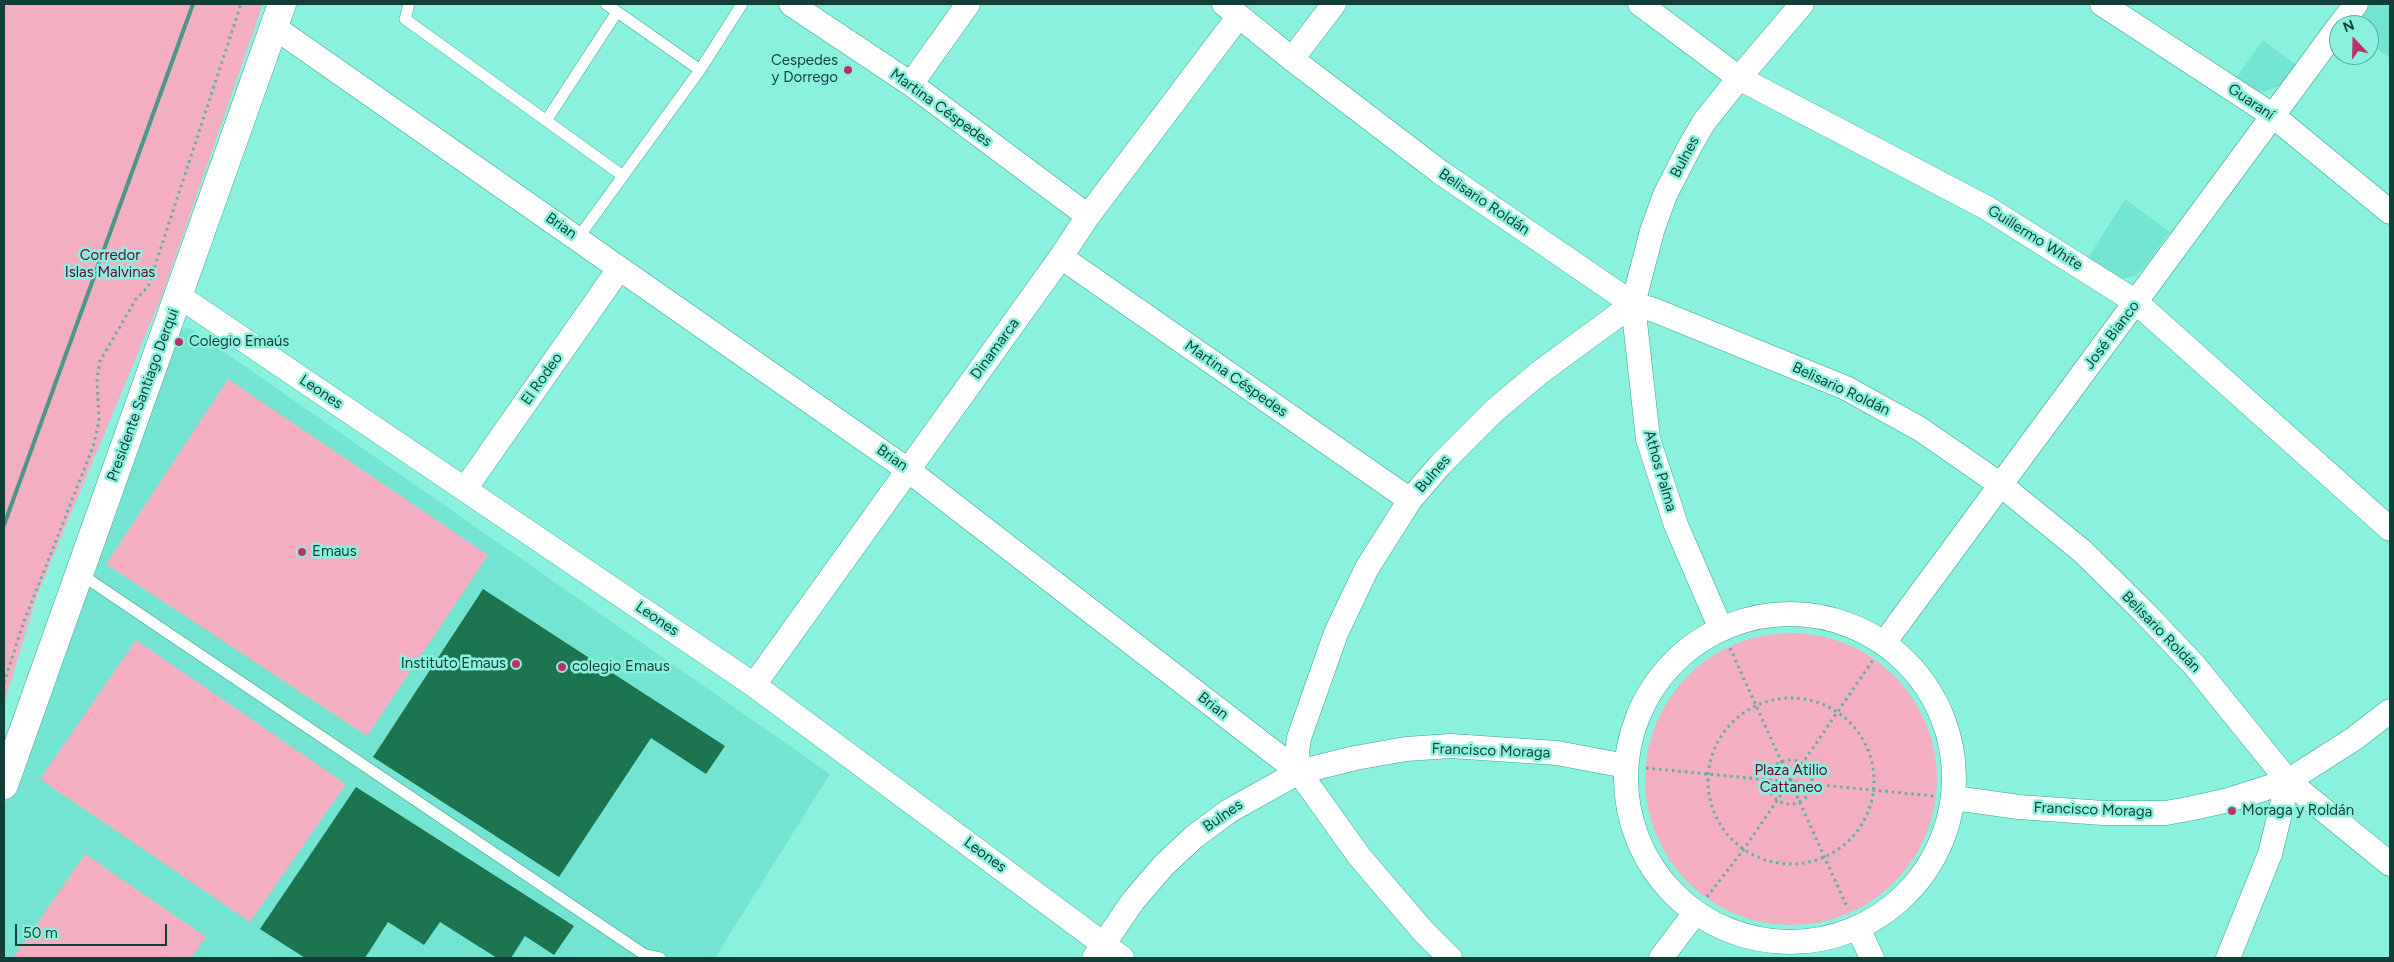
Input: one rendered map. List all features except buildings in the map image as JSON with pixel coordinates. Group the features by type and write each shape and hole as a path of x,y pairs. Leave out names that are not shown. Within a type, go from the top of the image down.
{"street":[{"name":"Martina Céspedes","path":"792,4 911,84 1088,216"},
{"path":"911,84 968,4"},
{"path":"1292,59 1334,4"},
{"name":"Guillermo White","path":"1640,4 1739,78 1986,208 2136,302 2390,529"},
{"name":"Bulnes","path":"1099,950 1133,901 1164,864 1194,837 1229,811 1298,772 1297,752 1299,738 1336,632 1367,568 1410,500 1440,465 1495,410 1539,373 1633,304 1652,231 1677,170 1704,122 1802,4"},
{"name":"Guaraní","path":"2102,4 2272,115 2390,212"},
{"name":"José Bianco","path":"2348,15 2356,4"},
{"name":"Belisario Roldán","path":"1232,10 1292,59 1440,172 1633,304 1663,313 1846,388 1920,429 2001,485 2082,551 2144,612 2195,666 2288,781 2390,864"},
{"name":"Dinamarca","path":"754,685 1061,258 1088,216 1232,10"},
{"name":"Brian","path":"278,16 619,269 908,470 1298,772 1358,856 1423,931 1450,958"},
{"name":"Presidente Santiago Derqui","path":"4,785 278,16"},
{"name":"José Bianco","path":"1884,643 2272,115 2329,40"},
{"name":"Martina Céspedes","path":"1061,258 1410,500"},
{"name":"El Rodeo","path":"465,489 619,269"},
{"name":"Leones","path":"179,296 754,685 1099,950 1122,958"},
{"name":"Athos Palma","path":"1633,304 1648,439 1676,525 1721,630"},
{"path":"1805,614 1846,624 1884,643 1918,673 1941,711 1954,754 1954,798 1938,853 1904,898 1858,928 1803,942 1749,938 1695,913 1666,887 1642,851 1628,810 1626,766 1635,724 1655,685 1684,653 1721,630 1762,617 1805,614"},
{"name":"Francisco Moraga","path":"1954,798 2019,807 2103,813 2166,813 2229,800 2288,781 2355,738 2390,711"},
{"name":"Francisco Moraga","path":"1298,772 1355,758 1406,749 1451,746 1558,753 1626,766"},
{"path":"2228,958 2270,854 2288,781"},
{"path":"1661,958 1695,913"},
{"path":"1858,928 1872,958"}],"lane":[{"path":"409,4 405,19 623,176"},
{"path":"606,4 700,70"},
{"path":"578,238 700,70 742,4"},
{"path":"546,121 617,12"},
{"path":"79,573 645,955 660,958"}],"path":[{"path":"4,683 23,624 93,446 99,421 97,378 100,361 136,299 148,287 242,4"},
{"path":"1721,630 1858,928"},
{"path":"1695,913 1744,849 1884,643"},
{"path":"1794,698 1817,702 1838,712 1855,727 1867,746 1874,768 1874,790 1868,811 1858,830 1842,846 1824,857 1804,863 1783,864 1763,859 1744,849 1728,835 1716,817 1709,796 1708,774 1712,754 1721,736 1734,721 1756,706 1772,700 1794,698"},
{"path":"1792,760 1803,764 1810,773 1812,785 1808,795 1799,802 1786,804 1778,800 1770,790 1768,780 1772,769 1781,762 1792,760"},
{"path":"1626,766 1954,798"}],"shaded area":[{"path":"2369,4 2390,4 2390,58 2379,50 2379,15 2361,15"},
{"path":"2263,40 2296,65 2280,86 2264,92 2255,91 2236,78"},
{"path":"2125,199 2170,232 2141,271 2134,276 2121,279 2087,260"},
{"name":"Emaus","path":"190,328 830,774 715,958 4,958 4,807 171,331"}],"green space":[{"name":"Corredor Islas Malvinas","path":"4,4 263,4 161,298 37,595 4,704"},
{"path":"228,379 488,555 367,736 106,564"},
{"name":"Plaza Atilio Cattaneo","path":"1791,633 1833,639 1860,650 1884,666 1904,686 1920,710 1931,737 1937,779 1931,821 1920,848 1904,872 1884,892 1860,908 1833,919 1791,925 1749,919 1722,908 1698,892 1678,872 1662,848 1651,821 1645,779 1651,737 1662,710 1678,686 1698,666 1722,650 1749,639"},
{"path":"136,640 346,784 250,922 40,779"},
{"path":"85,854 206,937 191,958 13,958"}],"railway":[{"path":"4,525 193,4"}],"place":[{"name":"Cespedes y Dorrego","path":"848,70"},
{"name":"Colegio Emaús","path":"179,342"},
{"name":"Emaus","path":"302,552"},
{"name":"Instituto Emaus","path":"516,664"},
{"name":"colegio Emaus","path":"562,667"},
{"name":"Moraga y Roldán","path":"2232,811"}]}
